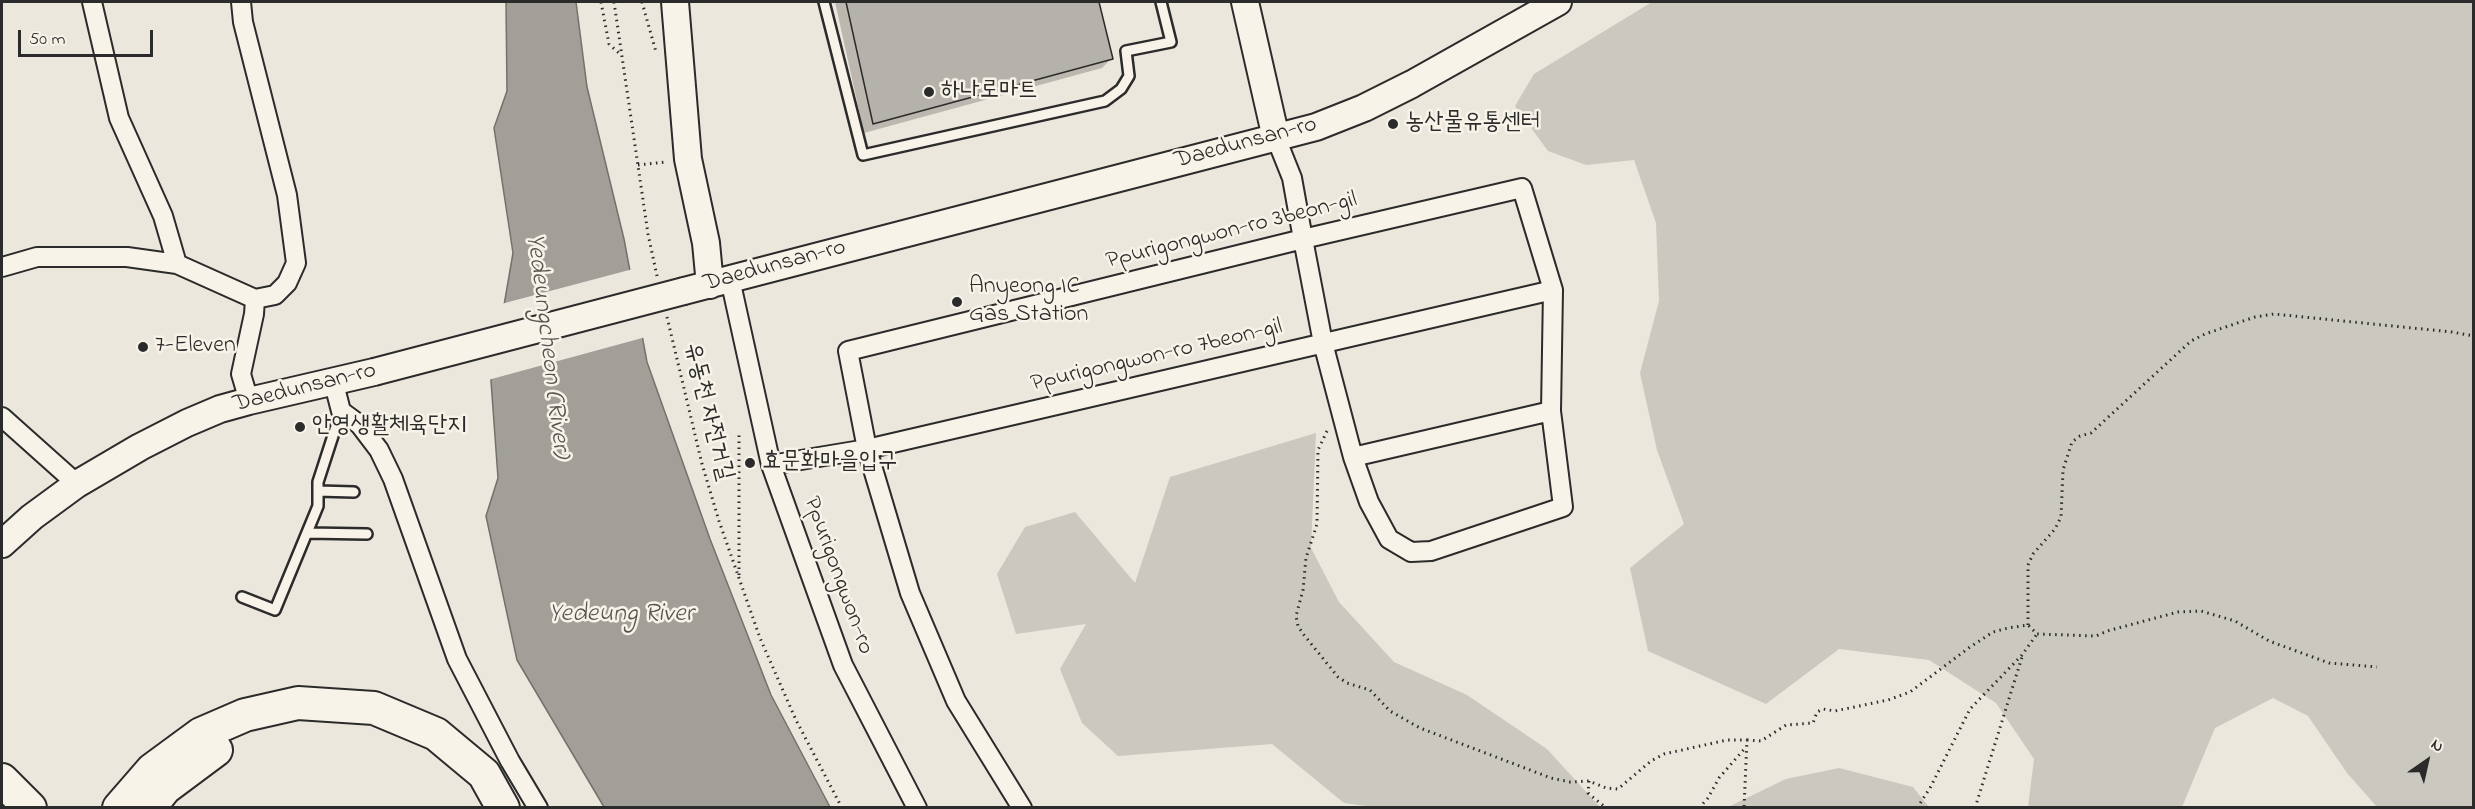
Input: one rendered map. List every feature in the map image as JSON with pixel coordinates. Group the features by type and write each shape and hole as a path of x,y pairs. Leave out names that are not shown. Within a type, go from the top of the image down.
{"highway":[{"path":"119,807 152,770 201,734 246,715 298,703 374,708 436,734 484,774 503,807"},
{"path":"148,807 165,788 212,752 253,734 300,722 372,728 427,750 470,788 479,807"},
{"path":"2,780 30,807"}],"main road":[{"path":"675,2 688,159 706,243 720,282"},
{"path":"1245,2 1276,138"},
{"name":"Daedunsan-ro","path":"2,544 32,517 77,484 140,447 220,409 374,372 1276,138 1364,108 1484,45 1558,2"}],"street":[{"path":"93,2 119,118 163,216 177,264"},
{"path":"2,267 37,256 127,257 177,264 255,299 275,296 287,283 296,263 287,195 243,22 241,2"},
{"path":"1276,138 1292,178 1323,343 1353,456 1369,502 1389,539 1411,552 1431,551 1563,507 1551,411 1553,290"},
{"name":"Ppurigongwon-ro 3beon-gil","path":"867,449 848,351 1303,239 1522,188 1553,290"},
{"name":"Ppurigongwon-ro","path":"720,282 771,465 843,665 917,807"},
{"name":"Ppurigongwon-ro 7beon-gil","path":"771,465 867,449 1553,290"},
{"path":"249,401 241,374 255,299"},
{"path":"333,380 342,411 360,425 379,450 393,479 457,659 510,761 538,807"},
{"path":"1353,456 1551,411"},
{"path":"2,417 77,484"},
{"path":"867,449 910,593 956,701 1022,807"}],"lane":[{"path":"824,2 863,155 1105,101 1121,89 1129,76 1126,51 1171,42 1161,2"},
{"path":"242,597 275,610 318,506 318,482 342,411"},
{"path":"318,491 354,492"},
{"path":"307,533 367,534"}],"path":[{"path":"601,2 609,44 621,55"},
{"path":"614,2 648,234 658,276"},
{"path":"639,165 688,159"},
{"name":"유동천 자전거길","path":"664,308 702,464 760,638 792,710 842,807"},
{"path":"2376,667 2329,663 2269,641 2235,621 2201,611 2178,612 2096,636 2037,633 2028,625 2028,565 2033,554 2055,529 2061,517 2063,470 2072,442 2080,436 2091,433 2191,341 2255,317 2274,314 2474,336"},
{"path":"1342,417 1325,433 1318,450 1317,524 1306,558 1303,591 1296,616 1298,626 1338,677 1370,690 1402,720 1551,778 1570,782 1589,781 1606,788 1618,789 1651,761 1664,754 1727,740 1761,741 1786,725 1813,723 1818,712 1823,710 1835,711 1888,700 1910,692 1970,646 1993,632 2028,625"},
{"path":"739,433 739,579"},
{"path":"1917,807 1930,788 1970,709 2022,655 2037,633"},
{"path":"1975,807 2022,655"},
{"path":"1744,807 1747,740"},
{"path":"1699,807 1708,798 1719,778 1747,746"},
{"path":"1589,781 1588,793 1606,807"},
{"path":"1753,807 1781,807"}],"shaded area":[{"path":"1652,2 2473,2 2473,807 2377,807 2347,773 2308,716 2273,698 2215,728 2182,807 2028,807 2034,759 1996,703 1929,660 1839,649 1766,704 1648,651 1630,568 1684,524 1657,450 1640,373 1659,301 1656,223 1634,160 1586,165 1548,151 1515,106 1534,74"},
{"path":"1316,433 1311,548 1339,602 1394,662 1467,695 1547,749 1600,807 1374,807 1344,803 1272,744 1118,756 1082,723 1060,669 1086,624 1016,634 997,574 1025,527 1075,512 1135,583 1170,477"},
{"path":"1839,768 1913,787 1929,807 1728,807 1786,779"}],"water":[{"name":"Yedeung River","path":"506,2 576,2 587,87 624,239 647,362 710,539 771,695 830,807 604,807 517,660 486,516 498,478 491,381 513,253 494,128 507,91"}],"pier":[{"path":"633,269 646,337 488,380 501,304"}],"building":[{"name":"하나로마트","path":"846,2 1099,2 1113,59 873,124"}],"place":[{"name":"하나로마트","path":"929,92"},
{"name":"농산물유통센터","path":"1393,124"},
{"name":"Anyeong IC Gas Station","path":"957,302"},
{"name":"7-Eleven","path":"143,347"},
{"name":"안영생활체육단지","path":"300,427"},
{"name":"효문화마을입구","path":"750,463"}],"water label":[{"name":"Yedeungcheon (River)","path":"546,346"}]}
